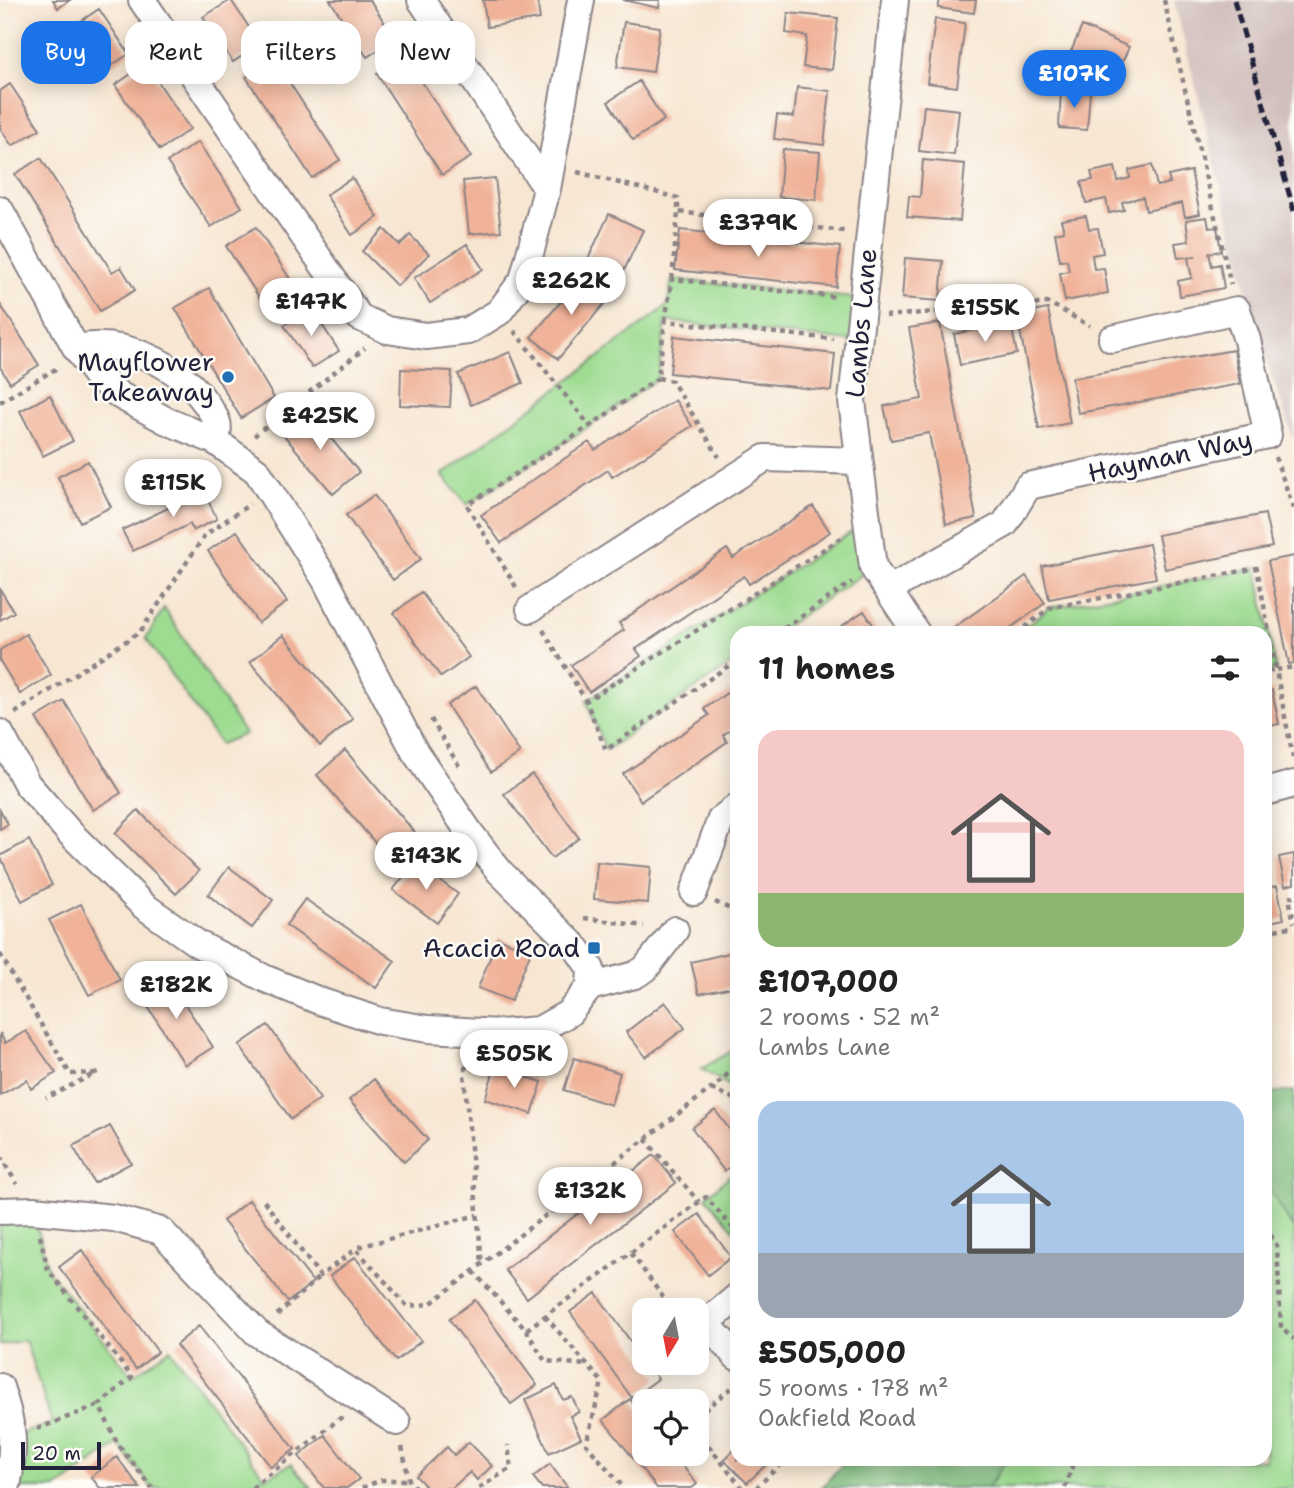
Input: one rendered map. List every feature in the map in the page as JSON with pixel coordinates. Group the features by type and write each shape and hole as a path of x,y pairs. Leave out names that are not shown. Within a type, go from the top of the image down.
{"street":[{"path":"142,0 359,317 387,330 426,336 468,331 499,312 523,280 550,177 581,0"},
{"path":"421,0 550,177"},
{"name":"Lambs Lane","path":"895,0 852,401 873,567 912,626"},
{"path":"0,210 69,357 119,395 167,421 215,441 257,471 325,579 421,761 500,872 578,950 591,969 590,987 569,1013 539,1030 500,1032 428,1028 380,1021 322,1002 266,979 198,944 144,906 70,834 27,784 5,725"},
{"path":"1112,339 1237,310"},
{"name":"Hayman Way","path":"888,590 1005,524 1028,486 1268,435 1247,340 1237,310"},
{"path":"69,357 92,345 111,347 152,358 177,372 200,395 216,418 219,430 215,441"},
{"path":"530,609 765,458 859,461"},
{"path":"1272,790 1294,784"},
{"path":"694,892 721,819 730,812"},
{"path":"590,987 645,970 675,930"},
{"path":"0,1211 33,1210 114,1219 161,1231 257,1333 397,1422"},
{"path":"730,1303 706,1323 730,1349"},
{"path":"0,1387 11,1419 13,1457 8,1487"}],"path":[{"path":"1164,0 1237,310"},
{"path":"550,177 678,198 672,279 657,378 590,426 467,505 586,701 606,750 730,665"},
{"path":"678,212 869,234"},
{"path":"672,279 860,320"},
{"path":"665,321 860,320 1049,303 1112,339"},
{"path":"499,312 590,426"},
{"path":"258,444 252,438 387,330"},
{"path":"0,402 69,357"},
{"path":"657,378 672,381 732,479"},
{"path":"1268,435 1294,509"},
{"path":"5,725 141,632 205,535 271,490"},
{"path":"586,701 867,522"},
{"path":"788,626 873,567"},
{"path":"1027,626 1049,608 1256,568 1267,626"},
{"path":"1272,650 1294,766"},
{"path":"1272,671 1294,667"},
{"path":"429,717 465,775"},
{"path":"1272,930 1294,925 1289,897 1294,895"},
{"path":"589,928 580,918 675,930"},
{"path":"0,954 70,1074 96,1073 46,1098"},
{"path":"271,1321 320,1276 356,1249 407,1306 430,1304 730,1071"},
{"path":"464,1074 482,1264"},
{"path":"710,1089 730,1097"},
{"path":"645,1139 699,1202"},
{"path":"526,1330 706,1197 730,1225"},
{"path":"264,1201 320,1276"},
{"path":"12,1437 99,1405 132,1377 48,1270 33,1210"},
{"path":"359,1247 477,1215"},
{"path":"1272,1238 1277,1246 1281,1328 1294,1339"},
{"path":"631,1253 664,1298"},
{"path":"473,1271 526,1330 545,1360 586,1365"},
{"path":"545,1316 602,1382 586,1444 624,1488"},
{"path":"709,1406 730,1389"},
{"path":"252,1488 363,1400"},
{"path":"99,1405 118,1444 152,1488"},
{"path":"397,1422 409,1480 415,1488"},
{"path":"479,1488 511,1468 508,1445"},
{"path":"709,1446 742,1488"},
{"path":"756,1488 779,1466"},
{"path":"1065,1488 1071,1466"},
{"path":"765,1479 769,1488"},
{"path":"362,1488 381,1480 409,1480"}],"shaded area":[{"path":"1174,0 1294,0 1294,440 1260,342"}],"green space":[{"path":"672,279 862,299 858,342 666,321 658,378 590,426 467,505 442,475 667,306"},
{"path":"867,522 873,567 786,626 730,626 730,665 606,750 586,701"},
{"path":"1257,568 1268,626 1026,626 1049,608"},
{"path":"164,608 245,734 220,744 146,639"},
{"path":"1272,649 1276,670 1272,671"},
{"path":"730,1052 730,1086 701,1069"},
{"path":"1294,1091 1294,1230 1272,1194 1272,1093"},
{"path":"730,1175 730,1225 706,1197"},
{"path":"1272,1187 1294,1220 1294,1488 988,1488 1002,1466 1272,1466"},
{"path":"33,1210 48,1270 132,1376 170,1349 265,1478 291,1464 312,1488 152,1488 118,1444 57,1488 12,1488 12,1437 52,1423 25,1340 0,1345 0,1211"},
{"path":"841,1466 1002,1466 988,1488 821,1488"}],"building":[{"path":"53,0 70,0 58,8"},
{"path":"231,0 245,21 241,21 241,57 233,62 227,53 227,21 206,21 203,17"},
{"path":"330,0 370,0 383,21 375,21 375,52 367,57 361,48 361,21 344,21"},
{"path":"483,0 537,0 540,19 487,27"},
{"path":"623,0 660,0 659,8"},
{"path":"940,0 976,0 974,13 938,8"},
{"path":"99,9 107,21 81,21"},
{"path":"788,13 838,18 832,70 803,67 807,36 786,33"},
{"path":"935,19 965,23 957,87 927,83"},
{"path":"624,22 660,27 653,72 617,67"},
{"path":"1082,26 1129,47 1113,83 1066,63"},
{"path":"111,27 125,48 125,57 111,66"},
{"path":"125,78 125,84 160,84 190,129 160,150 115,85"},
{"path":"639,81 664,120 633,140 608,102"},
{"path":"10,84 40,129 12,146 0,128 0,91"},
{"path":"251,84 290,84 340,160 312,178"},
{"path":"383,84 423,84 471,157 442,175"},
{"path":"797,87 830,91 824,145 774,139 777,115 794,117"},
{"path":"1061,90 1090,92 1087,130 1059,128"},
{"path":"924,106 959,110 954,155 919,151"},
{"path":"198,142 242,207 211,227 167,162"},
{"path":"783,149 820,152 816,200 779,197"},
{"path":"41,158 112,272 121,267 135,290 100,311 15,174"},
{"path":"923,160 965,164 960,221 907,217 909,196 920,197"},
{"path":"1152,165 1157,186 1170,183 1168,176 1191,171 1200,214 1185,217 1182,203 1146,211 1143,197 1122,202 1124,210 1109,213 1106,199 1086,203 1081,182 1093,180 1091,172 1115,167 1118,181 1130,178 1129,170"},
{"path":"352,178 378,217 352,235 326,195"},
{"path":"495,178 501,231 469,234 463,181"},
{"path":"609,214 643,230 621,277 587,261"},
{"path":"1086,216 1089,229 1098,228 1103,253 1092,255 1094,269 1104,268 1108,293 1065,301 1060,273 1069,271 1067,260 1060,261 1055,233 1064,231 1061,220"},
{"path":"1207,217 1209,228 1217,227 1221,251 1209,253 1212,266 1220,264 1224,288 1180,296 1178,281 1192,278 1188,258 1196,256 1178,258 1175,243 1189,241 1186,220"},
{"path":"256,227 298,291 268,311 226,246"},
{"path":"384,229 400,245 410,235 429,254 397,286 362,251"},
{"path":"680,230 840,247 836,287 675,270"},
{"path":"467,244 483,269 430,303 414,278"},
{"path":"905,258 943,261 940,301 902,298"},
{"path":"583,275 610,297 558,359 531,337"},
{"path":"209,288 274,398 241,418 175,308"},
{"path":"0,304 39,365 10,383 0,367"},
{"path":"311,308 339,351 312,368 284,325"},
{"path":"1048,309 1070,423 1039,429 1017,315"},
{"path":"940,323 976,518 946,524 929,433 891,440 884,406 922,399 909,328"},
{"path":"1011,323 1017,354 960,365 954,334"},
{"path":"674,336 835,354 831,391 670,373"},
{"path":"1234,350 1240,384 1078,413 1072,378"},
{"path":"510,352 523,383 471,405 458,374"},
{"path":"401,369 452,371 450,407 400,405"},
{"path":"50,395 73,441 43,456 20,411"},
{"path":"675,400 692,426 612,477 608,470 501,543 481,515 589,442 595,450"},
{"path":"308,411 359,472 333,494 282,433"},
{"path":"88,461 111,507 80,522 58,477"},
{"path":"200,483 217,519 193,531 190,524 133,551 122,530 183,501 179,494"},
{"path":"374,495 421,559 393,580 346,515"},
{"path":"813,506 830,532 749,584 744,576 636,649 641,656 589,692 571,665 624,630 619,623 727,549 733,558"},
{"path":"1265,514 1272,547 1165,569 1158,535"},
{"path":"237,531 287,602 258,623 208,551"},
{"path":"1149,544 1156,578 1049,599 1042,566"},
{"path":"1294,556 1294,663 1289,664 1268,561"},
{"path":"1026,576 1045,603 1013,626 956,626"},
{"path":"0,589 14,612 0,620"},
{"path":"421,592 469,657 441,677 394,613"},
{"path":"864,611 874,626 842,626"},
{"path":"26,634 51,675 20,694 0,661 0,650"},
{"path":"283,635 353,719 320,746 250,662"},
{"path":"476,686 520,753 491,772 447,705"},
{"path":"1272,690 1279,724 1272,726"},
{"path":"730,691 730,730 723,735 727,742 641,801 623,774 709,715 704,709"},
{"path":"64,701 121,793 93,810 36,718"},
{"path":"345,750 417,835 389,859 317,775"},
{"path":"532,774 579,838 552,858 504,794"},
{"path":"0,810 8,824 0,829"},
{"path":"138,810 199,871 176,894 115,833"},
{"path":"29,840 52,885 22,901 0,856"},
{"path":"1294,854 1294,884 1285,886 1279,857"},
{"path":"415,862 458,894 437,923 393,890"},
{"path":"597,862 651,867 648,903 594,899"},
{"path":"229,867 273,900 252,928 208,895"},
{"path":"1277,886 1284,919 1272,922 1272,887"},
{"path":"305,899 395,961 376,988 286,925"},
{"path":"81,904 120,980 89,995 49,920"},
{"path":"498,938 531,951 511,1001 478,988"},
{"path":"730,953 730,987 699,994 691,962"},
{"path":"167,977 213,1047 185,1065 140,994"},
{"path":"665,1002 685,1028 646,1057 626,1032"},
{"path":"268,1025 320,1099 291,1119 239,1045"},
{"path":"26,1031 56,1073 31,1089 27,1080 0,1095 0,1033 5,1043"},
{"path":"574,1058 620,1073 611,1105 564,1090"},
{"path":"495,1067 542,1082 532,1114 485,1099"},
{"path":"374,1079 428,1140 404,1162 349,1100"},
{"path":"715,1110 730,1130 730,1167 724,1171 692,1128"},
{"path":"110,1126 131,1163 94,1183 73,1146"},
{"path":"654,1155 676,1183 527,1298 505,1270"},
{"path":"249,1200 313,1282 288,1302 223,1221"},
{"path":"699,1214 730,1258 708,1275 675,1232"},
{"path":"82,1250 158,1352 136,1369 59,1267"},
{"path":"355,1257 421,1341 396,1361 330,1276"},
{"path":"596,1293 632,1343 632,1376 656,1376 658,1379 644,1389 632,1389 632,1398 570,1312"},
{"path":"475,1300 537,1385 511,1404 449,1319"},
{"path":"199,1326 295,1449 271,1467 176,1345"},
{"path":"556,1385 563,1400 572,1397 579,1412 570,1416 581,1438 549,1453 525,1400"},
{"path":"630,1399 632,1457 603,1420"},
{"path":"325,1435 359,1479 347,1488 324,1488 299,1456"},
{"path":"469,1442 492,1466 477,1480 470,1472 452,1488 427,1488 416,1476 447,1447 454,1455"},
{"path":"730,1454 730,1466 724,1460"},
{"path":"117,1457 140,1488 100,1488 91,1477"},
{"path":"550,1464 568,1488 542,1488 533,1477"},
{"path":"640,1466 683,1466 697,1484 692,1488 657,1488"},
{"path":"730,1466 765,1466 747,1483"}],"railway":[{"path":"1234,0 1294,211"}],"place":[{"name":"Mayflower Takeaway","path":"228,377"},
{"name":"Acacia Road","path":"594,948"}]}
